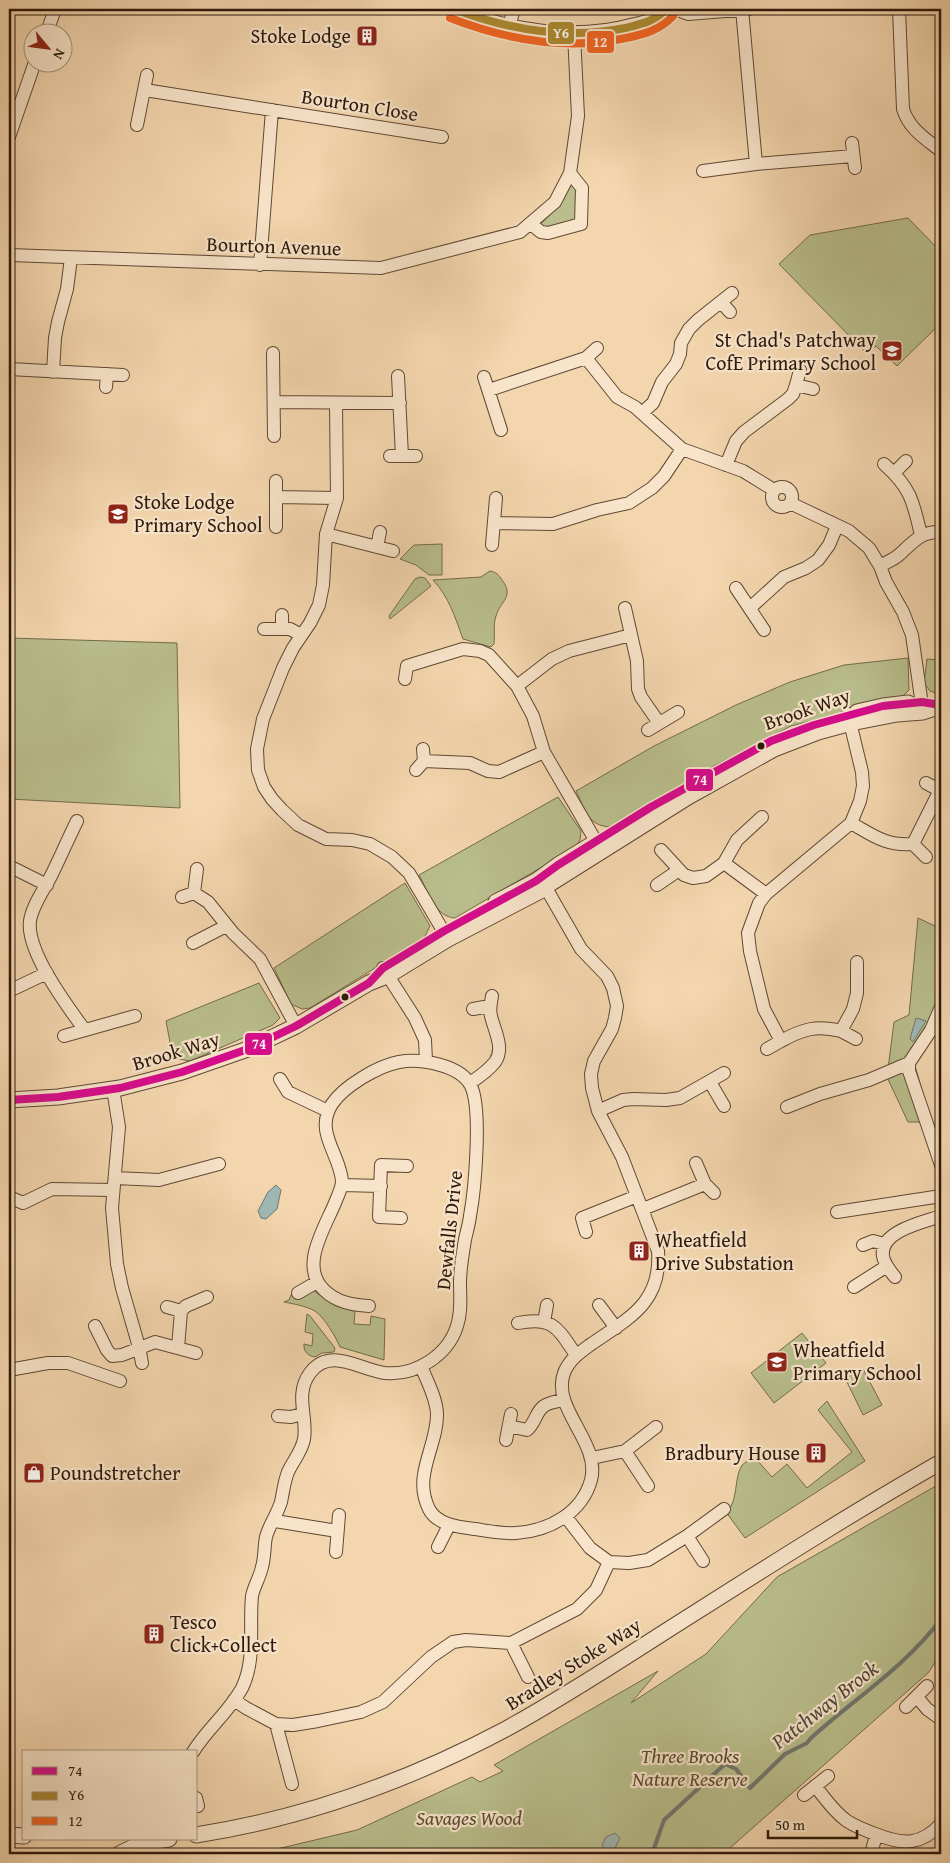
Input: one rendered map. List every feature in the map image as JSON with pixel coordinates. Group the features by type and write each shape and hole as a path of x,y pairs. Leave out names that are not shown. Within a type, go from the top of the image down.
{"street":[{"path":"50,22 55,9"},
{"path":"454,9 484,20 509,26 544,32 574,34 616,30 654,20 666,9"},
{"path":"509,26 514,9"},
{"path":"675,9 688,14 746,9 756,164"},
{"path":"898,9 903,109 905,116 915,130 941,151"},
{"name":"Bourton Avenue","path":"9,255 381,268 520,232 555,202 570,173 576,143 578,116 574,34"},
{"path":"9,137 32,72"},
{"path":"137,126 147,76"},
{"name":"Bourton Close","path":"145,90 442,138"},
{"name":"Bourton Close","path":"260,265 272,110"},
{"path":"703,171 756,164 854,162 852,143"},
{"path":"531,224 541,232 548,234 581,224 582,188 570,173"},
{"path":"54,372 55,338 68,289 70,258"},
{"path":"642,413 653,403 662,382 676,364 680,354 681,343 689,329 732,293"},
{"path":"721,302 730,312"},
{"path":"489,390 586,358 597,348"},
{"path":"273,353 274,436"},
{"path":"586,358 617,397 635,407 682,449 751,475 774,490 771,498 775,505 784,507 790,503 858,537 870,548 903,612 912,635 923,707"},
{"path":"9,370 54,372 107,381 123,374"},
{"path":"726,465 736,441 744,432 793,394 800,370"},
{"path":"398,376 400,403 396,456 416,456"},
{"path":"484,377 501,430"},
{"path":"796,385 813,389"},
{"path":"274,402 400,403"},
{"path":"336,403 338,498 326,534 323,585 310,623 282,668 263,718 257,749 258,770 264,787 282,810 307,831 326,839 352,840 370,844 400,864 408,873 446,935"},
{"path":"495,523 553,524 597,510 629,503 652,488 664,476 682,449"},
{"path":"894,473 906,461"},
{"path":"884,464 910,492 921,535"},
{"path":"276,482 276,527"},
{"path":"276,497 338,498"},
{"path":"492,545 496,498"},
{"path":"750,608 784,577 806,568 818,560 829,545 837,526"},
{"path":"377,547 380,532"},
{"path":"880,566 899,555 921,535 941,532"},
{"path":"326,534 393,552"},
{"path":"736,588 764,630"},
{"path":"625,608 637,661 638,689 654,726 678,712"},
{"path":"282,615 282,628"},
{"path":"264,629 290,629 302,635"},
{"path":"517,686 552,659 568,651 631,635"},
{"path":"404,668 470,648 489,655 517,686 533,716 544,752 600,846"},
{"name":"Brook Way","path":"9,1100 58,1097 113,1090 200,1066 248,1048 296,1026 446,935 542,884 600,846 774,748 883,706 923,707 941,705"},
{"path":"781,1041 764,1009 750,951 748,933 759,904 766,894 851,823 860,801 863,786 862,772 850,718"},
{"path":"421,760 470,763 488,771 499,772 544,752"},
{"path":"914,844 940,789 926,783"},
{"path":"662,850 684,875 694,878 706,876 724,863 737,840 762,817"},
{"path":"77,821 32,913 30,923 31,933 46,973 55,989 84,1029"},
{"path":"851,823 883,841 893,844 914,844 926,857"},
{"path":"724,863 766,894"},
{"path":"13,868 47,885"},
{"path":"196,869 188,895 208,902 226,926 260,959 296,1026"},
{"path":"657,885 679,870"},
{"path":"421,1366 435,1401 437,1414 424,1474 424,1498 430,1511 438,1519 449,1525 501,1533 530,1532 566,1517 578,1505 587,1492 592,1477 592,1458 564,1400 562,1386 564,1374 568,1364 576,1355 616,1328 648,1299 655,1286 659,1263 658,1251 642,1209 622,1157 598,1111 592,1088 594,1061 612,1029 617,1006 612,988 607,976 581,949 542,884"},
{"path":"193,943 226,926"},
{"path":"841,1031 853,1009 857,993 857,962"},
{"path":"386,972 415,1018 422,1033 425,1040 426,1061"},
{"path":"9,991 46,973"},
{"path":"369,1306 357,1306 342,1302 329,1295 317,1282 313,1270 315,1251 342,1185 338,1163 326,1136 328,1112 339,1096 361,1079 388,1065 408,1060 426,1061 454,1071 470,1083 490,1068 496,1060 499,1051 491,1001 473,1009"},
{"path":"941,1007 931,1030 909,1063 908,1072 941,1165"},
{"path":"64,1036 136,1016"},
{"path":"767,1049 798,1032 816,1028 841,1031 856,1039"},
{"path":"787,1107 820,1094 869,1080 909,1063"},
{"path":"598,1111 623,1100 666,1100 680,1098 724,1073"},
{"path":"280,1079 288,1092 328,1112"},
{"path":"710,1082 724,1106"},
{"name":"Dewfalls Drive","path":"234,1700 243,1686 248,1670 251,1644 252,1594 262,1570 267,1535 274,1521 288,1472 297,1458 304,1438 302,1397 310,1372 330,1360 342,1360 385,1373 404,1372 434,1359 447,1345 458,1324 461,1307 462,1256 473,1193 477,1116 475,1098 470,1083"},
{"path":"113,1090 119,1127 112,1208 117,1264 142,1363"},
{"path":"642,1209 709,1189 696,1163"},
{"path":"9,1197 23,1203 52,1189 159,1180 219,1164"},
{"path":"401,1218 379,1217 381,1164 407,1166"},
{"path":"342,1185 381,1186"},
{"path":"586,1232 579,1214 637,1196"},
{"path":"837,1212 941,1196"},
{"path":"895,1277 883,1257 886,1241 895,1233 941,1216"},
{"path":"863,1245 873,1241 884,1244"},
{"path":"854,1287 887,1266"},
{"path":"298,1293 317,1282"},
{"path":"178,1348 181,1311 186,1306 207,1297"},
{"path":"544,1322 548,1305"},
{"path":"599,1305 616,1328"},
{"path":"168,1307 181,1311"},
{"path":"518,1323 529,1320 544,1322 557,1327 576,1355"},
{"path":"95,1326 106,1350 112,1356 122,1355 155,1342 196,1352"},
{"path":"9,1370 48,1363 68,1363 120,1381"},
{"path":"506,1440 510,1420 527,1430 531,1427 535,1417 544,1405 564,1400"},
{"path":"278,1416 291,1417 302,1414"},
{"path":"592,1458 625,1451 656,1428"},
{"path":"625,1451 648,1486"},
{"name":"Bradley Stoke Way","path":"198,1835 256,1823 325,1804 388,1784 462,1752 550,1703 783,1557 941,1462"},
{"path":"566,1517 590,1548 609,1562 629,1563 648,1560 724,1509"},
{"path":"336,1552 339,1515"},
{"path":"274,1521 337,1531"},
{"path":"438,1546 449,1525"},
{"path":"686,1536 703,1561"},
{"path":"195,1750 234,1700 276,1724 301,1724 361,1712 383,1702 431,1657 453,1642 466,1640 511,1643 577,1608 596,1590 609,1562"},
{"path":"511,1643 528,1676"},
{"path":"906,1706 927,1686"},
{"path":"917,1697 927,1709 941,1719"},
{"path":"276,1724 292,1784"},
{"path":"804,1795 828,1776"},
{"path":"815,1786 846,1820 876,1835 901,1842 915,1841 928,1835 941,1824"},
{"path":"9,1835 22,1836"},
{"path":"871,1854 876,1835"},
{"path":"127,1840 139,1844"},
{"path":"119,1854 139,1844 163,1840"}],"green space":[{"path":"572,183 577,189 576,221 544,230 539,226 561,203"},
{"name":"St Chad's Patchway CofE Primary School","path":"908,218 941,252 941,323 897,366 876,346 866,353 779,264 810,235"},
{"path":"442,544 442,575 429,575 416,565 400,559 414,545"},
{"path":"490,571 500,577 507,591 507,595 495,619 494,644 491,647 463,639 447,600 433,580 481,577"},
{"path":"425,578 431,586 390,619 389,616 415,579"},
{"path":"9,638 177,643 180,808 9,799"},
{"path":"908,658 909,690 901,698 791,726 714,766 611,827 597,824 588,816 576,791 654,746 736,705 790,682 844,665"},
{"path":"927,659 941,660 941,695 930,691 924,683"},
{"path":"558,797 581,831 580,840 576,847 455,918 448,917 437,908 419,875"},
{"path":"405,883 430,926 424,938 310,1008 302,1009 291,1004 274,968"},
{"path":"941,913 941,1018 914,1062 931,1122 908,1122 887,1077 894,1022 909,1015 918,918 935,926"},
{"path":"259,983 280,1018 273,1025 190,1061 173,1058 166,1021"},
{"path":"311,1289 336,1306 355,1311 354,1324 370,1325 371,1316 385,1319 384,1360 340,1347 329,1327 315,1311 304,1306 284,1302 289,1300 291,1295"},
{"path":"307,1314 335,1348 334,1352 322,1353 315,1357 305,1351 304,1344 312,1346 313,1334 305,1332"},
{"path":"802,1333 826,1363 774,1403 751,1373"},
{"path":"863,1369 882,1405 863,1415 845,1378"},
{"path":"827,1401 865,1461 745,1538 726,1512 734,1498 742,1465 748,1461 757,1460 772,1477 787,1464 807,1488 852,1452 818,1410"},
{"name":"Three Brooks Nature Reserve","path":"941,1483 941,1654 928,1673 730,1848 727,1854 256,1854 357,1830 472,1777 480,1782 503,1771 494,1765 658,1671 631,1703 706,1654 777,1577"}],"water":[{"path":"916,1018 926,1021 913,1042 910,1039"},
{"path":"276,1185 281,1190 277,1209 266,1219 261,1218 258,1211 268,1192"},
{"path":"615,1833 620,1838 615,1848 611,1851 606,1851 602,1845 606,1837"}],"waterway":[{"path":"937,930 941,923"},
{"name":"Patchway Brook","path":"652,1854 664,1820 725,1764 736,1769 750,1788 785,1754 807,1743 896,1667 941,1619"}],"transit line":[{"name":"Y6","path":"454,9 496,23 559,33 581,33 625,28 652,20 666,9"},
{"name":"12","path":"450,18 471,26 515,37 537,41 581,43 604,42 646,33 663,25 673,16"},
{"name":"74","path":"9,1100 58,1097 120,1088 182,1072 248,1049 296,1026 369,983 383,968 444,931 536,881 558,865 651,807 771,741 814,725 883,706 922,702 941,705"}],"place":[{"name":"Stoke Lodge","path":"367,36"},
{"name":"St Chad's Patchway CofE Primary School","path":"892,351"},
{"name":"Stoke Lodge Primary School","path":"118,514"},
{"name":"Wheatfield Drive Substation","path":"639,1251"},
{"name":"Wheatfield Primary School","path":"777,1362"},
{"name":"Bradbury House","path":"816,1453"},
{"name":"Poundstretcher","path":"34,1473"},
{"name":"Tesco Click+Collect","path":"154,1634"}],"park label":[{"name":"Savages Wood","path":"469,1818"}]}
